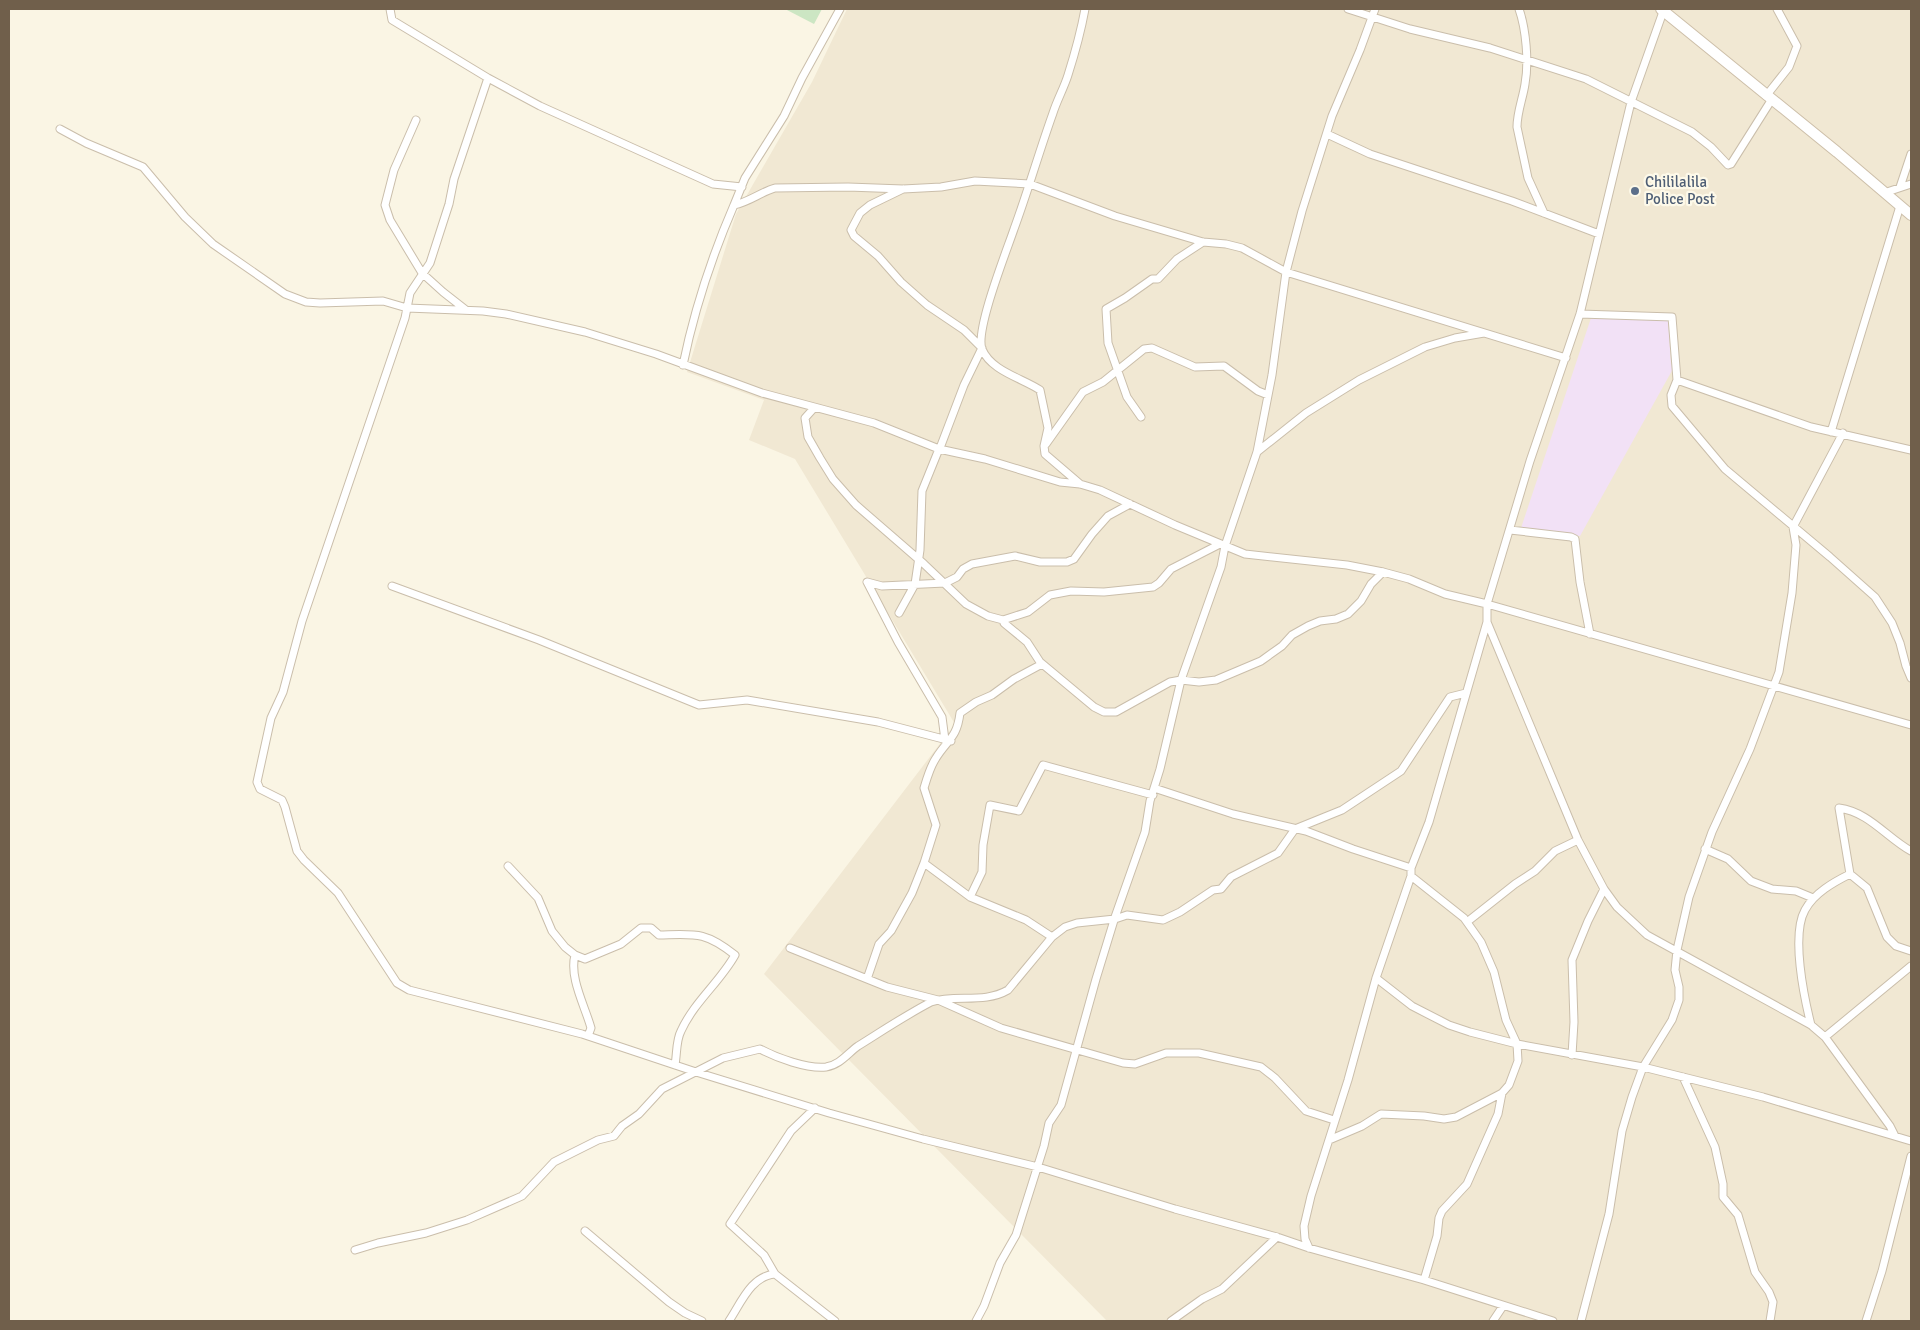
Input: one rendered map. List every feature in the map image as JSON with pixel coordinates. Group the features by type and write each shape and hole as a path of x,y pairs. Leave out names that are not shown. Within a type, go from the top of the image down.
{"street":[{"path":"390,9 392,20 427,39 488,78 547,110 713,184 742,187"},
{"path":"683,365 692,328 722,232 742,187 784,116 802,78 840,9"},
{"path":"899,613 915,584 919,559 922,491 964,385 982,348 984,325 996,280 1053,112 1068,75 1079,39 1085,9"},
{"path":"1348,9 1410,28 1472,43 1581,78 1692,132 1711,147 1728,165 1731,164 1789,67 1797,46 1776,9"},
{"path":"976,1321 984,1306 1000,1264 1016,1235 1038,1166 1049,1123 1061,1105 1115,919 1145,832 1150,801 1154,792 1181,680 1222,562 1223,545 1257,452 1268,395 1286,272 1302,211 1332,116 1375,9"},
{"path":"1519,9 1527,60 1526,82 1517,118 1517,127 1528,178 1544,213"},
{"path":"1309,1248 1304,1232 1304,1219 1348,1080 1376,978 1411,876 1411,868 1429,822 1487,622 1487,604 1530,461 1580,314 1631,102 1662,9 1911,215"},
{"path":"488,78 454,179 437,244 430,263 410,293 407,308 302,621 283,692 271,718 257,782 260,789 282,800 286,807 297,851 338,893 359,928 400,985 410,990 476,1008 588,1036 696,1072 923,1139 1038,1166 1175,1210 1277,1237 1309,1248 1424,1280 1553,1321"},
{"path":"416,120 394,170 385,205 390,220 422,273 442,292 467,310"},
{"path":"60,129 86,143 143,167 180,210 213,244 285,294 306,302 384,301 407,308 467,310 506,314 585,332 656,354 762,393 874,423 939,448 985,459 1060,482 1080,484 1114,495 1174,525 1253,555 1347,565 1383,572 1409,579 1446,594 1911,725"},
{"path":"1327,134 1370,154 1512,200 1599,234"},
{"path":"1900,187 1911,154"},
{"path":"734,205 742,203 764,191 776,188 848,187 903,189 941,187 975,181 1030,184 1115,216 1203,242 1226,244 1242,248 1286,272 1566,358"},
{"path":"1884,193 1911,184"},
{"path":"903,189 860,213 851,230 854,236 878,256 901,282 927,305 964,330 997,367 1040,390 1048,428 1044,446 1045,454 1080,484"},
{"path":"1831,432 1900,206"},
{"path":"1141,417 1128,397 1108,343 1106,309 1152,279 1158,279 1177,260 1203,242"},
{"path":"1580,314 1672,317 1678,380 1671,395 1672,406 1724,469 1875,598 1892,622 1911,678"},
{"path":"1257,452 1306,413 1360,380 1425,347 1455,338 1486,332"},
{"path":"1044,446 1083,392 1103,382 1144,349 1152,348 1194,367 1224,366 1258,391 1268,395"},
{"path":"1678,380 1831,432 1844,433 1911,450"},
{"path":"814,408 805,418 808,437 833,479 856,505 919,559 966,604 988,616 1003,620 1028,612 1050,595 1071,591 1104,592 1153,587 1172,569 1223,545"},
{"path":"1581,1321 1609,1214 1622,1130 1632,1097 1643,1067 1672,1020 1679,1000 1679,987 1675,970 1676,950 1689,897 1705,849 1750,749 1779,672 1792,593 1796,545 1793,527 1844,433"},
{"path":"948,740 942,716 898,642 867,582 882,586 945,583 957,577 963,569 972,564 1015,556 1040,562 1067,562 1074,559 1108,516 1130,504"},
{"path":"1510,530 1571,536 1575,539 1580,582 1590,634"},
{"path":"1003,620 1004,623 1027,642 1042,664 1094,707 1110,713 1116,712 1170,682 1181,680 1199,682 1216,680 1261,660 1282,646 1292,635 1308,626 1348,614 1361,601 1371,584 1383,572"},
{"path":"392,586 539,640 700,705 747,700 878,722 948,740"},
{"path":"1487,622 1578,840 1604,889 1617,907 1647,935 1811,1025 1825,1038 1890,1126 1895,1136"},
{"path":"867,979 879,944 891,931 912,893 924,863 936,825 924,788 936,758 958,728 960,713 976,702 992,696 1014,679 1042,664"},
{"path":"355,1250 426,1233 467,1220 522,1196 554,1162 598,1140 614,1136 622,1126 639,1114 662,1090 723,1058 760,1049 773,1056 806,1065 825,1067 832,1065 931,1002 982,998 1002,994 1017,982 1052,937 1065,927 1077,923 1115,919 1127,915 1156,920 1172,916 1213,890 1221,889 1231,877 1278,853 1295,829 1342,810 1401,771 1450,697 1466,693"},
{"path":"970,897 982,872 983,845 990,805 1019,811 1043,765 1295,829 1411,868"},
{"path":"1911,851 1866,818 1840,808 1850,874 1867,888 1882,926 1892,943 1911,951"},
{"path":"1467,922 1515,884 1535,871 1555,851 1578,840"},
{"path":"1705,849 1728,860 1751,881 1772,889 1796,891 1814,898"},
{"path":"924,863 970,897 1026,920 1052,937"},
{"path":"508,866 538,898 552,931 565,947 585,960 621,944 641,928 651,928 659,934 701,935 718,942 735,955 730,964 692,1011 680,1033 675,1065"},
{"path":"1811,1025 1801,980 1800,932 1805,910 1814,898 1839,879 1850,874"},
{"path":"1328,1140 1362,1126 1381,1114 1448,1119 1465,1113 1502,1093 1509,1085 1518,1061 1517,1044 1506,1020 1494,972 1481,942 1464,918 1411,876"},
{"path":"1572,1055 1574,1022 1572,960 1604,889"},
{"path":"790,948 867,979 938,1000 1001,1028 1130,1064 1143,1062 1172,1052 1212,1055 1255,1066 1267,1071 1306,1111 1334,1120"},
{"path":"575,955 573,962 578,993 591,1028 588,1036"},
{"path":"1825,1038 1911,966"},
{"path":"1376,978 1412,1006 1449,1025 1517,1044 1643,1067 1763,1097 1911,1141"},
{"path":"1683,1077 1715,1147 1722,1184 1722,1197 1738,1215 1754,1272 1769,1292 1773,1302 1770,1321"},
{"path":"1424,1280 1437,1236 1439,1218 1467,1184 1498,1114 1502,1093"},
{"path":"815,1108 791,1131 730,1224 764,1255 775,1274 834,1321"},
{"path":"1866,1321 1882,1271 1911,1156"},
{"path":"585,1231 685,1314 702,1321"},
{"path":"1171,1321 1202,1299 1222,1288 1277,1237"},
{"path":"729,1321 755,1282 767,1275 775,1274"},
{"path":"1493,1321 1503,1306"}],"shaded area":[{"path":"847,9 1911,9 1911,1321 1107,1321 764,974 955,724 795,459 749,440 764,400 687,372 736,214 812,82"},
{"path":"1591,318 1668,320 1671,364 1674,367 1580,536 1521,528"}],"green space":[{"path":"785,9 822,9 814,24"}],"place":[{"name":"Chililalila Police Post","path":"1635,191"}]}
